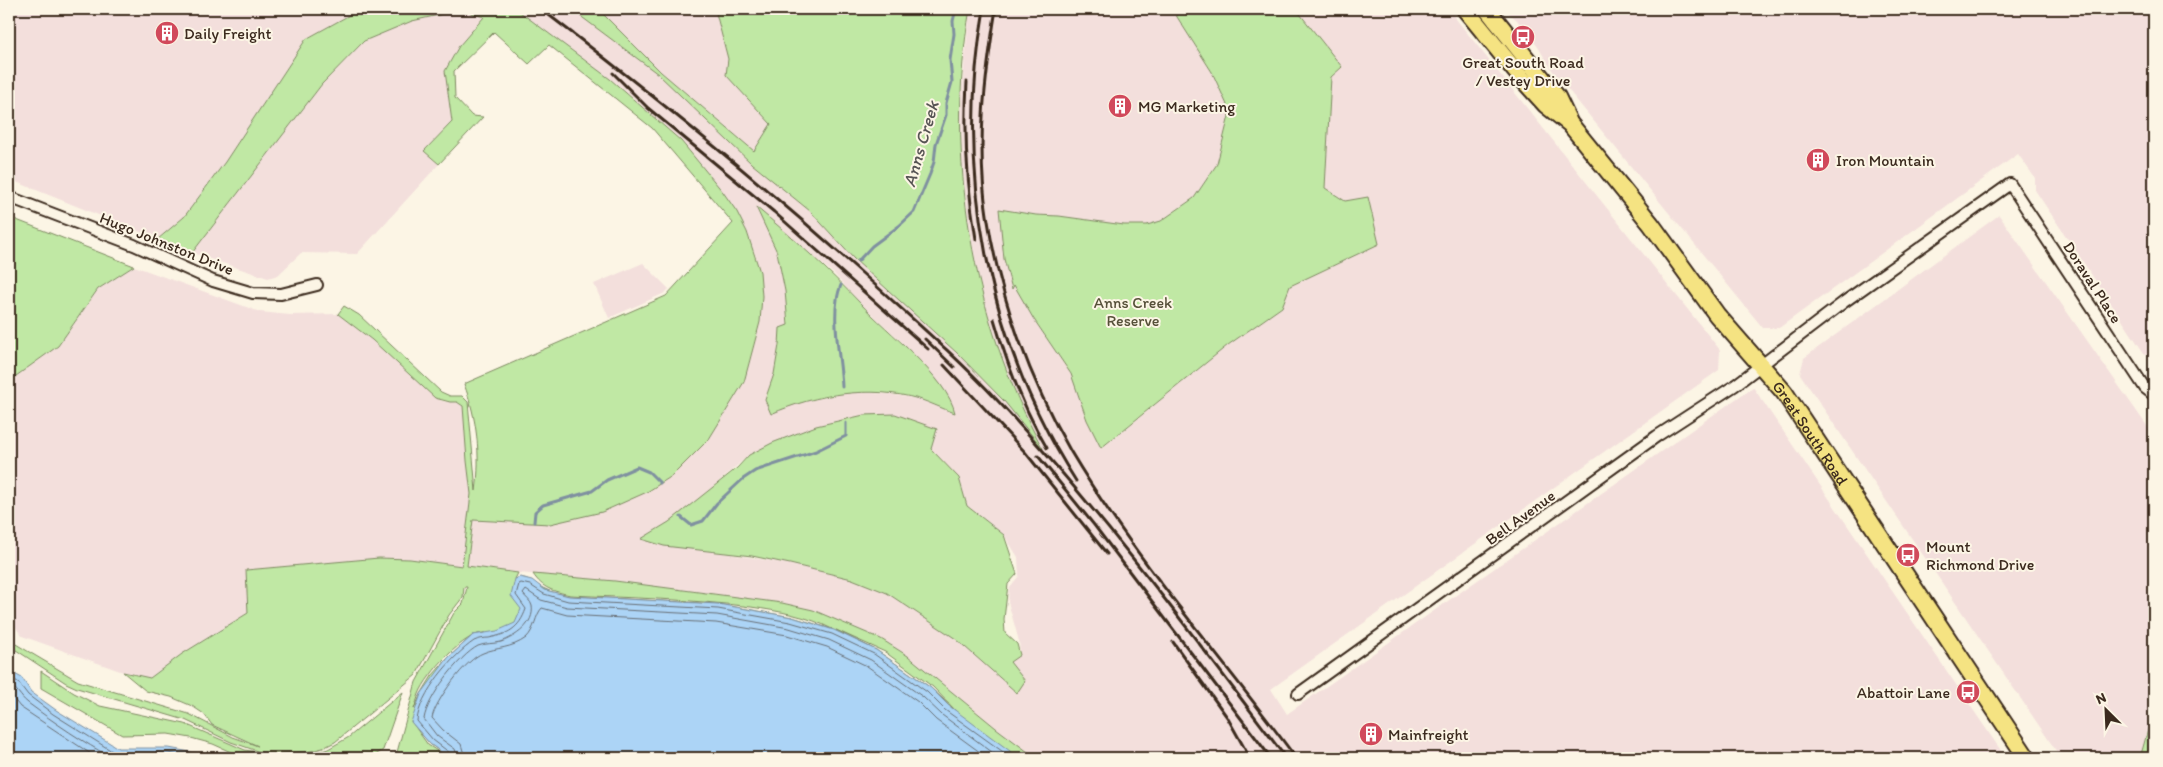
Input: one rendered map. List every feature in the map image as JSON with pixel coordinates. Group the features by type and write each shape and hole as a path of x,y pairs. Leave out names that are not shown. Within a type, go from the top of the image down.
{"main road":[{"name":"Great South Road","path":"1465,9 1546,105 1570,124"},
{"name":"Great South Road","path":"1487,9 1557,98 1570,124 1651,224 1718,315 1784,392 2027,758"}],"street":[{"name":"Doraval Place","path":"1761,366 1844,302 2010,184 2145,388 2154,395"},
{"name":"Hugo Johnston Drive","path":"9,197 134,244 213,281 253,293 281,294 317,285"},
{"name":"Bell Avenue","path":"1298,694 1649,442 1710,403 1761,366"}],"shaded area":[{"path":"9,9 375,9 355,12 306,39 225,162 184,217 158,239 9,179"},
{"path":"516,9 595,9 752,164 810,211 854,259 957,353 1004,401 1041,446 1013,389 988,316 968,220 961,156 960,106 970,9 1172,9 1212,72 1228,107 1229,116 1217,164 1194,198 1161,221 1147,225 1124,225 999,209 1014,284 1033,318 1071,374 1087,420 1102,448 1228,345 1282,307 1290,286 1379,244 1345,201 1325,188 1331,77 1341,67 1296,9 1448,9 1720,350 1719,370 1271,689 1287,714 1753,387 2006,758 1036,758 908,656 881,639 813,610 782,603 615,581 518,573 467,566 472,520 550,524 602,512 647,492 672,476 709,439 744,382 760,322 762,296 756,257 747,232 723,192 681,141 610,79","holes":["757,208 834,274 861,304 901,341 955,413 918,399 890,394 854,392 819,398 771,413 765,400 774,374 780,328 788,325 785,291 777,252","864,415 937,429 931,449 959,478 967,506 1004,535 1018,557 1019,576 1009,588 1008,602 1019,641 1020,654 1009,661 1017,693 956,639 887,593 852,579 790,564 641,539 669,522 696,502 749,455 772,443 816,426"]},
{"path":"598,9 715,9 728,59 726,75 771,124 754,151 661,72"},
{"path":"1504,9 2154,9 2154,359 2144,353 2035,190 2035,178 2018,154 1779,328 1763,328 1552,70 1538,47 1517,20"},
{"path":"461,10 485,17 459,46 445,71 452,122 424,151 439,164 357,254 301,253 278,275 268,278 192,253 322,84 364,41 412,21"},
{"path":"1999,215 2154,436 2154,660 2150,684 2154,707 2140,758 2061,758 1800,374 1804,358"},
{"path":"643,263 669,289 665,293 609,318 594,284"},
{"path":"134,266 260,312 290,315 338,314 372,340 442,401 461,403 463,406 471,494 462,566 410,559 379,558 246,570 248,613 182,654 150,678 123,672 22,636 9,618 9,381 58,346 98,289"}],"green space":[{"path":"375,9 516,9 610,79 681,141 737,212 747,232 760,272 762,296 760,322 744,382 709,439 672,476 647,492 602,512 550,524 473,520 467,566 518,573 515,579 527,579 548,590 569,596 718,604 792,617 832,629 803,617 728,604 570,595 549,589 533,574 615,581 782,603 813,610 881,639 908,656 1036,758 449,758 430,744 411,721 428,745 448,758 393,758 396,756 416,682 454,613 463,604 467,587 464,587 463,597 449,615 416,675 335,742 323,748 307,752 266,754 231,742 185,720 77,688 66,683 16,650 9,648 9,640 78,681 189,714 233,737 258,746 212,725 204,714 192,706 171,697 146,691 123,672 150,678 182,654 248,613 246,570 379,558 410,559 462,566 471,494 463,406 457,402 435,398 372,340 338,314 344,306 359,315 441,392 450,396 462,396 468,402 476,491 477,437 472,410 464,384 666,296 733,223 652,128 549,45 529,64 494,32 454,71 455,98 472,116 483,117 439,164 424,151 452,122 445,71 459,46 484,17 461,10 412,21 364,41 322,84 192,253 158,239 184,217 225,162 306,39 355,12","holes":["836,630 885,652 933,687 955,710 931,688 876,650","470,638 432,676 414,709 423,686 438,665 458,646"]},
{"path":"571,9 598,9 661,72 754,151 771,124 726,75 728,59 715,9 970,9 963,64 960,120 963,178 970,235 982,292 998,346 1018,399 1043,449 1004,401 957,353 854,259 810,211 752,164 658,74"},
{"name":"Anns Creek Reserve","path":"1172,9 1296,9 1342,67 1331,77 1325,188 1345,201 1368,197 1379,244 1290,286 1282,307 1228,345 1101,448 1087,420 1071,374 1033,318 1014,285 1012,289 1004,259 999,209 1124,225 1147,225 1161,221 1194,198 1217,164 1229,116 1228,107 1212,72"},
{"path":"756,207 823,266 929,370 950,399 955,413 919,399 900,395 863,392 806,401 771,414 765,400 774,374 780,328 788,325 785,291 777,252"},
{"path":"9,217 134,266 98,289 58,346 9,381"},
{"path":"895,414 937,429 931,449 959,478 967,506 1004,535 1017,574 1008,584 1004,619 1005,633 1017,644 1020,655 1010,662 1025,681 1017,693 956,639 887,593 852,579 790,564 752,556 664,546 641,539 669,522 737,468 749,455 772,443 816,426 864,415"},
{"path":"41,671 74,693 100,706 185,724 245,750 280,756 313,754 328,749 349,737 403,692 383,750 371,758 244,758 213,744 191,738 168,734 122,735 41,688"},
{"path":"2154,707 2154,758 2140,758 2153,712"}],"water":[{"path":"520,577 532,580 545,590 569,596 718,604 792,617 834,630 876,650 931,688 948,705 1010,751 1014,758 449,758 430,744 411,722 421,694 448,658 473,635 497,631 515,623 521,609 511,596 515,579"},
{"path":"9,671 22,678 31,692 56,710 118,748 169,748 221,758 9,758"}],"waterway":[{"name":"Anns Creek","path":"858,261 872,246 914,212 930,174 934,162 936,144 946,115 946,103 952,82 950,60 954,34 953,21 956,9"},
{"name":"Anns Creek","path":"841,285 836,309 836,322 842,387"},
{"name":"Anns Creek","path":"681,517 691,525 703,521 717,503 743,479 755,471 816,451 846,436 846,423"},
{"name":"Anns Creek","path":"534,522 535,512 543,505 592,491 607,480 637,467 649,472 660,483"}],"railway":[{"path":"541,9 663,105 783,204 914,320 982,384 1074,486 1182,621 1286,758"},
{"path":"984,9 976,70 974,132 977,193 986,254 1000,313 1020,371 1045,427 1076,481"},
{"path":"996,9 983,111 982,163 984,189 992,246 999,276 1018,337 1030,367 1056,425 1096,492 1151,570 1296,758"},
{"path":"613,73 648,108 774,212 928,349"},
{"path":"967,82 967,160 970,200 976,239"},
{"path":"994,319 1016,385 1030,417 1047,448"},
{"path":"925,339 954,367"},
{"path":"944,365 1025,452 1107,554"},
{"path":"1038,456 1094,525 1271,758"},
{"path":"1173,642 1227,717 1250,758"}],"place":[{"name":"Daily Freight","path":"167,33"},
{"name":"Great South Road / Vestey Drive","path":"1523,37"},
{"name":"MG Marketing","path":"1120,106"},
{"name":"Iron Mountain","path":"1818,160"},
{"name":"Mount Richmond Drive","path":"1908,555"},
{"name":"Abattoir Lane","path":"1968,692"},
{"name":"Mainfreight","path":"1371,734"}]}
